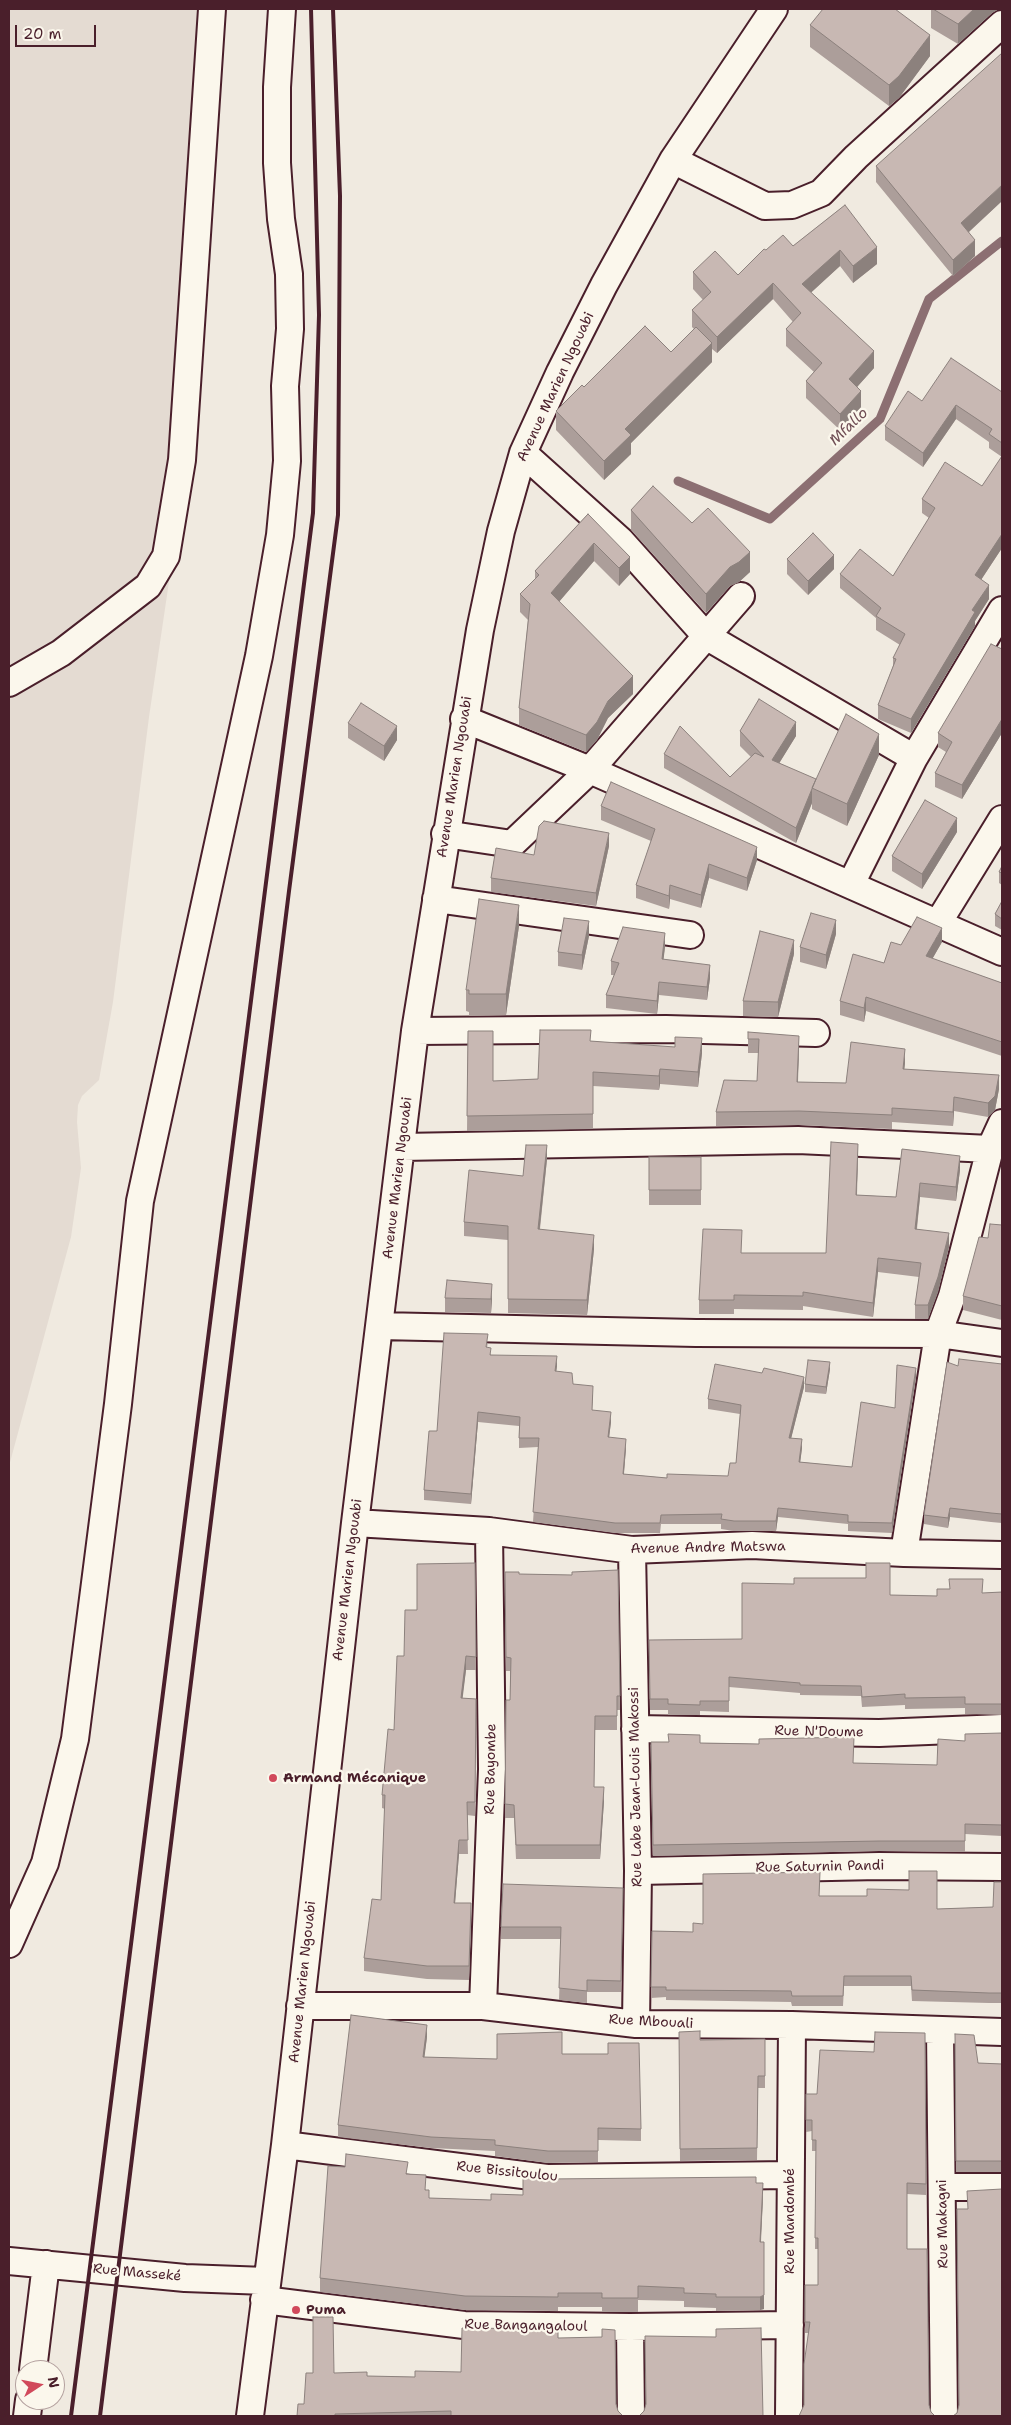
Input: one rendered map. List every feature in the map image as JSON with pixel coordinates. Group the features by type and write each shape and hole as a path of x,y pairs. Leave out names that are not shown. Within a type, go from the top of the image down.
{"street":[{"path":"9,683 61,653 148,586 166,556 182,460 212,9"},
{"path":"9,1944 45,1863 75,1739 118,1404 140,1202 258,656 280,535 287,461 285,386 290,329 290,274 281,219 277,163 277,86 282,9"},
{"name":"Avenue Marien Ngouabi","path":"250,2416 285,2145 355,1523 416,1031 464,719 497,549 523,453 595,303 673,160 774,9"},
{"path":"673,160 765,206 792,205 820,193 856,156 1002,24"},
{"path":"523,453 621,541 706,636 914,758"},
{"path":"445,834 512,844 590,770 741,596"},
{"path":"850,884 914,758 1002,610"},
{"path":"464,719 590,770 1002,952"},
{"path":"938,923 1002,819"},
{"path":"436,899 690,935"},
{"path":"416,1031 666,1029 816,1033"},
{"path":"904,1553 938,1334 952,1296 990,1149 1002,1123"},
{"path":"401,1146 798,1140 990,1149"},
{"path":"380,1326 696,1334 938,1334 1002,1343"},
{"name":"Avenue Andre Matswa","path":"355,1523 489,1531 632,1550 752,1545 904,1553 1002,1555"},
{"name":"Rue Bayombe","path":"483,2006 492,1769 489,1531"},
{"name":"Rue Labe Jean-Louis Makossi","path":"632,1550 638,1871 636,2024"},
{"name":"Rue N'Doume","path":"635,1729 879,1733 1002,1728"},
{"name":"Rue Saturnin Pandi","path":"638,1871 879,1866 1002,1867"},
{"name":"Rue Mbouali","path":"300,2006 483,2006 636,2024 792,2025 1002,2032"},
{"name":"Rue Mandombé","path":"789,2416 792,2025"},
{"name":"Rue Makagni","path":"940,2031 944,2416"},
{"name":"Rue Bissitoulou","path":"285,2145 547,2178 790,2175"},
{"path":"943,2187 1002,2187"},
{"name":"Rue Masseké","path":"9,2261 176,2277 265,2290"},
{"path":"34,2360 46,2264"},
{"name":"Rue Bangangaloul","path":"265,2290 464,2325 630,2327 790,2325"},
{"path":"630,2327 631,2416"}],"shaded area":[{"path":"9,9 227,9 212,153 196,399 149,717 113,1002 99,1080 82,1096 78,1105 77,1122 81,1168 71,1237 9,1466"}],"building":[{"path":"823,9 895,9 930,35 899,76 889,85 810,25"},
{"path":"933,9 974,9 958,24"},
{"path":"1002,53 1002,185 961,223 975,240 953,260 876,166"},
{"path":"845,205 877,247 853,266 840,250 802,284 874,351 849,379 861,391 840,414 806,381 822,363 786,329 801,313 773,283 717,337 692,310 711,292 693,272 715,251 738,275 764,249 766,250 783,235 793,246"},
{"path":"645,326 671,352 696,327 712,343 625,429 631,435 604,461 556,411 582,385 584,387"},
{"path":"951,358 1002,392 1002,443 989,434 992,429 956,405 923,453 885,426 908,391 922,401"},
{"path":"1002,456 1002,534 975,575 989,585 972,610 975,612 911,719 878,705 896,659 893,658 905,634 876,616 881,608 840,574 860,549 893,576 935,508 922,499 945,462 982,486"},
{"path":"653,486 692,523 708,508 750,552 730,567 706,594 631,510"},
{"path":"588,514 630,557 619,568 594,543 551,593 633,676 608,701 597,722 586,735 519,708 530,604 520,594 539,575 535,571"},
{"path":"813,533 834,555 808,581 787,559"},
{"path":"991,644 1002,649 1002,719 962,785 935,773 952,742 938,733"},
{"path":"759,699 796,722 772,760 816,779 796,828 664,754 680,726 730,777 755,753 764,757 740,731"},
{"path":"361,703 397,726 384,746 348,723"},
{"path":"846,714 879,734 847,804 812,788"},
{"path":"611,782 757,847 747,878 709,864 701,895 670,885 669,896 636,885 655,829 601,806"},
{"path":"925,800 957,818 922,874 892,856"},
{"path":"544,821 609,833 596,893 491,878 496,848 534,855 539,826"},
{"path":"479,899 519,905 506,994 469,994 469,990 466,990"},
{"path":"1002,901 1002,919 995,914"},
{"path":"811,913 836,920 826,955 800,947"},
{"path":"917,917 942,928 926,956 1002,983 1002,1042 866,997 864,1008 840,1001 853,954 884,963 891,942 901,945"},
{"path":"564,918 589,921 582,955 558,952"},
{"path":"623,927 665,933 662,959 710,965 707,987 659,982 657,1001 606,995 619,963 611,961"},
{"path":"760,931 794,940 778,1002 743,1001"},
{"path":"540,1030 591,1030 590,1041 675,1047 675,1037 702,1038 698,1072 660,1069 659,1076 593,1072 593,1114 467,1116 468,1031 493,1031 493,1081 538,1079"},
{"path":"748,1032 799,1036 797,1082 846,1083 851,1042 905,1049 903,1069 999,1075 995,1096 988,1103 954,1097 953,1112 892,1108 892,1115 799,1111 716,1112 724,1080 757,1081 759,1039 748,1039"},
{"path":"831,1142 858,1144 856,1195 896,1197 902,1149 960,1156 956,1187 920,1183 915,1229 949,1233 938,1277 928,1305 915,1305 921,1263 878,1258 873,1303 803,1292 803,1296 734,1295 734,1300 699,1300 703,1229 742,1230 741,1253 826,1253"},
{"path":"526,1145 547,1145 538,1229 594,1235 587,1300 508,1299 508,1226 464,1222 469,1170 523,1176"},
{"path":"649,1157 701,1157 701,1190 649,1190"},
{"path":"990,1224 1002,1225 1002,1306 963,1296 979,1237 988,1238"},
{"path":"447,1280 492,1284 491,1299 445,1298"},
{"path":"444,1333 488,1334 486,1347 491,1348 490,1355 557,1356 555,1371 572,1373 573,1384 593,1386 592,1410 611,1412 608,1437 626,1439 623,1474 667,1478 667,1474 728,1476 730,1463 736,1463 741,1405 708,1399 715,1364 762,1373 764,1368 804,1377 789,1438 802,1439 799,1462 852,1467 861,1402 895,1408 897,1365 916,1368 892,1523 848,1522 848,1515 778,1508 776,1521 734,1521 721,1519 722,1514 661,1515 660,1523 615,1523 533,1512 539,1438 519,1438 520,1417 478,1412 471,1494 424,1490 429,1431 437,1431"},
{"path":"959,1359 1002,1364 1002,1514 950,1508 948,1518 924,1515 947,1362 958,1366"},
{"path":"808,1360 830,1362 826,1387 805,1384"},
{"path":"475,1563 476,1657 466,1656 461,1698 476,1699 475,1802 467,1802 468,1840 459,1840 454,1903 471,1903 469,1966 427,1966 364,1958 372,1899 381,1900 385,1795 382,1795 388,1729 394,1730 397,1656 404,1656 405,1610 417,1610 417,1564"},
{"path":"866,1563 890,1563 890,1595 937,1596 937,1589 950,1589 949,1579 983,1579 982,1593 1002,1592 1002,1704 965,1704 965,1697 905,1698 905,1694 862,1697 861,1686 800,1685 800,1683 729,1677 729,1701 700,1701 700,1705 668,1704 668,1699 650,1699 649,1640 742,1639 742,1583 794,1584 794,1578 866,1578"},
{"path":"618,1570 620,1696 617,1696 617,1716 595,1716 594,1787 604,1787 600,1845 516,1845 514,1805 505,1804 506,1700 510,1700 511,1658 506,1657 505,1572 572,1575 572,1572"},
{"path":"1002,1733 1002,1825 965,1824 965,1841 653,1845 651,1742 669,1742 668,1734 700,1735 700,1743 759,1744 759,1739 854,1737 853,1763 937,1765 938,1739 965,1741 965,1734"},
{"path":"909,1871 937,1871 937,1909 993,1907 994,1882 1002,1882 1002,1993 912,1990 911,1976 844,1976 843,1996 792,1996 791,1991 666,1990 666,1987 651,1987 652,1931 693,1932 693,1923 703,1924 703,1874 820,1872 819,1896 867,1896 867,1889 909,1890"},
{"path":"503,1884 623,1888 621,1981 587,1980 587,1991 559,1988 561,1927 501,1927"},
{"path":"351,2015 427,2025 423,2057 497,2059 497,2034 562,2032 562,2054 608,2054 608,2043 639,2043 641,2129 598,2128 598,2151 548,2151 495,2145 495,2140 431,2137 338,2125"},
{"path":"700,2031 700,2040 765,2039 765,2076 758,2076 757,2148 680,2149 679,2032"},
{"path":"875,2032 925,2033 926,2184 907,2183 907,2249 927,2249 929,2405 931,2412 935,2416 799,2416 804,2405 804,2364 810,2322 805,2322 805,2285 818,2285 818,2238 815,2238 816,2140 812,2140 812,2120 806,2120 806,2094 817,2094 820,2050 874,2052"},
{"path":"955,2034 974,2035 978,2063 1002,2064 1002,2161 956,2161"},
{"path":"346,2154 408,2162 406,2174 426,2175 425,2190 429,2190 429,2198 491,2200 491,2194 523,2195 523,2176 547,2179 756,2177 756,2183 763,2183 760,2242 764,2242 764,2295 760,2297 716,2297 716,2294 684,2293 684,2288 638,2286 638,2298 602,2298 602,2293 558,2293 558,2297 465,2296 320,2278 328,2166 345,2167"},
{"path":"1002,2189 1002,2416 953,2416 957,2413 959,2405 957,2209 968,2209 967,2191"},
{"path":"313,2317 333,2317 334,2373 367,2372 367,2376 415,2377 415,2371 461,2372 462,2328 558,2329 558,2338 602,2337 602,2329 615,2330 616,2404 618,2411 623,2416 451,2416 451,2411 297,2416 298,2404 304,2404 306,2373 313,2373"},
{"path":"761,2328 763,2416 639,2416 644,2411 646,2404 645,2336 716,2337 716,2329"}],"waterway":[{"name":"Mfallo","path":"678,481 770,519 880,419 929,299 1002,241"}],"railway":[{"path":"71,2416 313,513 319,315 311,9"},
{"path":"100,2416 289,891 338,515 340,196 333,9"}],"place":[{"name":"Armand Mécanique","path":"273,1778"},
{"name":"Puma","path":"296,2310"}]}
